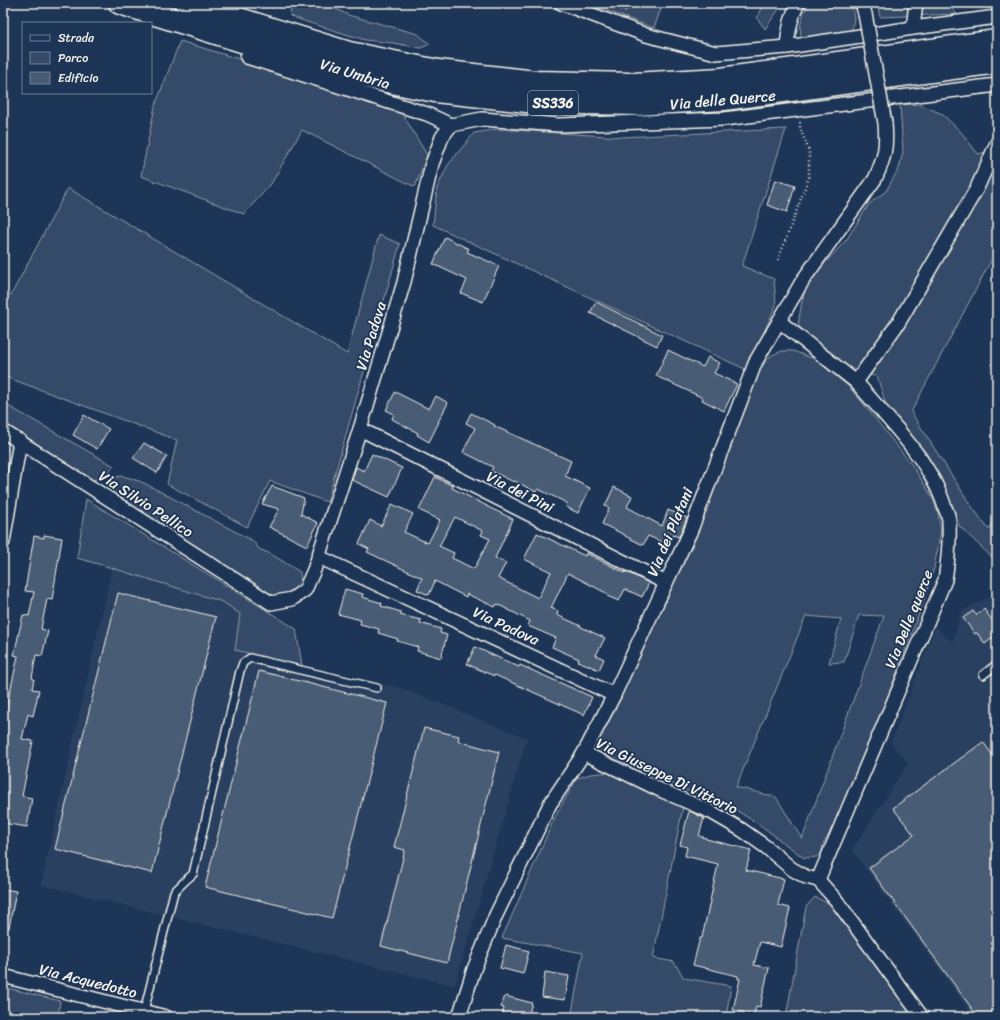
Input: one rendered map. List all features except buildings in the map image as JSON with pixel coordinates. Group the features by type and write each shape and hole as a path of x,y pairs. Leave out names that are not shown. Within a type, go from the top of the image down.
{"highway":[{"name":"SS336","path":"120,3 343,72 435,91 536,102 636,104 724,99 997,62"},
{"name":"SS336","path":"187,3 349,52 438,71 536,82 633,84 721,79 997,41"}],"street":[{"path":"561,3 646,35 716,53 787,47 997,17"},
{"path":"787,47 790,23 798,3"},
{"path":"913,28 916,3"},
{"name":"Via dei Platani","path":"584,753 614,695 690,530 756,361 803,280 875,179 881,165 885,152 885,123 864,9"},
{"name":"Via Umbria","path":"247,57 427,114 451,125"},
{"name":"Via delle Querce","path":"451,125 482,119 559,125 716,119 997,85"},
{"name":"Via Padova","path":"271,603 292,599 305,590 319,557 360,429 404,282 432,164 442,137 451,125"},
{"path":"779,321 856,382 900,322 977,188 997,144"},
{"name":"Via Delle querce","path":"818,880 945,580 948,558 949,521 942,497 924,462 856,382"},
{"name":"Via dei Pini","path":"360,429 666,583"},
{"name":"Via Silvio Pellico","path":"3,431 271,603"},
{"path":"3,542 20,441"},
{"name":"Via Padova","path":"319,557 614,695"},
{"name":"Via Giuseppe Di Vittorio","path":"459,1017 474,969 496,915 550,804 584,753 658,789 711,812 742,830 766,847 792,869 806,877 818,880 836,900 922,1017"},
{"name":"Via Acquedotto","path":"3,976 138,1012 166,1017"}],"lane":[{"path":"138,1012 174,892 193,874 243,663 250,658 377,688"},
{"path":"983,675 997,664"}],"path":[{"path":"606,3 627,11 630,3"},
{"path":"778,260 809,177 809,151 800,128 800,109"}],"shaded area":[{"path":"965,3 997,3 997,7 978,10"},
{"path":"112,568 223,602 240,614 235,650 404,689 527,738 455,986 41,885"},
{"path":"997,594 997,1017 974,1017 852,850 908,763 891,743 935,627 953,642 961,611"}],"green space":[{"path":"292,3 329,3 334,8 348,15 418,34 430,44 421,48 365,40 290,16"},
{"path":"586,3 663,3 654,28"},
{"path":"765,3 783,3 765,29 757,18"},
{"path":"808,3 851,3 854,18 852,31 825,37 802,38 800,29"},
{"path":"877,3 946,3 957,14 880,17"},
{"path":"180,41 399,108 427,155 415,187 302,130 271,184 244,214 141,176 155,106"},
{"path":"919,104 942,114 961,132 978,154 997,149 997,254 995,253 911,412 970,504 989,530 997,516 997,562 959,526 954,509 941,478 925,451 895,415 887,408 877,376 852,373 813,342 798,325 802,301 807,284 847,239 869,204 886,191 899,168 903,152 900,105"},
{"path":"498,129 621,137 786,129 742,266 774,279 776,305 747,370 433,225 437,188 448,165 474,133"},
{"path":"68,188 347,354 379,235 400,244 327,502 270,481 247,527 167,484 177,440 3,376 3,291 11,295"},
{"path":"782,351 793,351 817,360 849,387 912,465 932,497 938,513 941,531 934,568 921,609 872,738 833,829 824,842 821,854 817,857 804,858 760,825 734,809 606,755 597,745 696,525 759,371 770,356","holes":["859,615 884,616 802,839 776,797 736,787 806,616 841,619 829,663 844,662"]},
{"path":"3,403 114,466 105,475 93,480 3,422"},
{"path":"122,476 144,483 253,541 259,549 271,554 300,572 301,584 299,589 282,597 272,595 108,490 110,483 116,477"},
{"path":"86,499 296,629 302,666 235,650 240,614 223,602 77,558"},
{"path":"613,772 683,807 653,958 674,962 684,978 731,986 726,1017 571,1017 583,953 502,938 554,819 577,778 591,774"},
{"path":"815,897 834,906 898,993 909,1011 908,1017 786,1017 806,907"},
{"path":"3,987 60,1001 58,1017 3,1017"}]}
